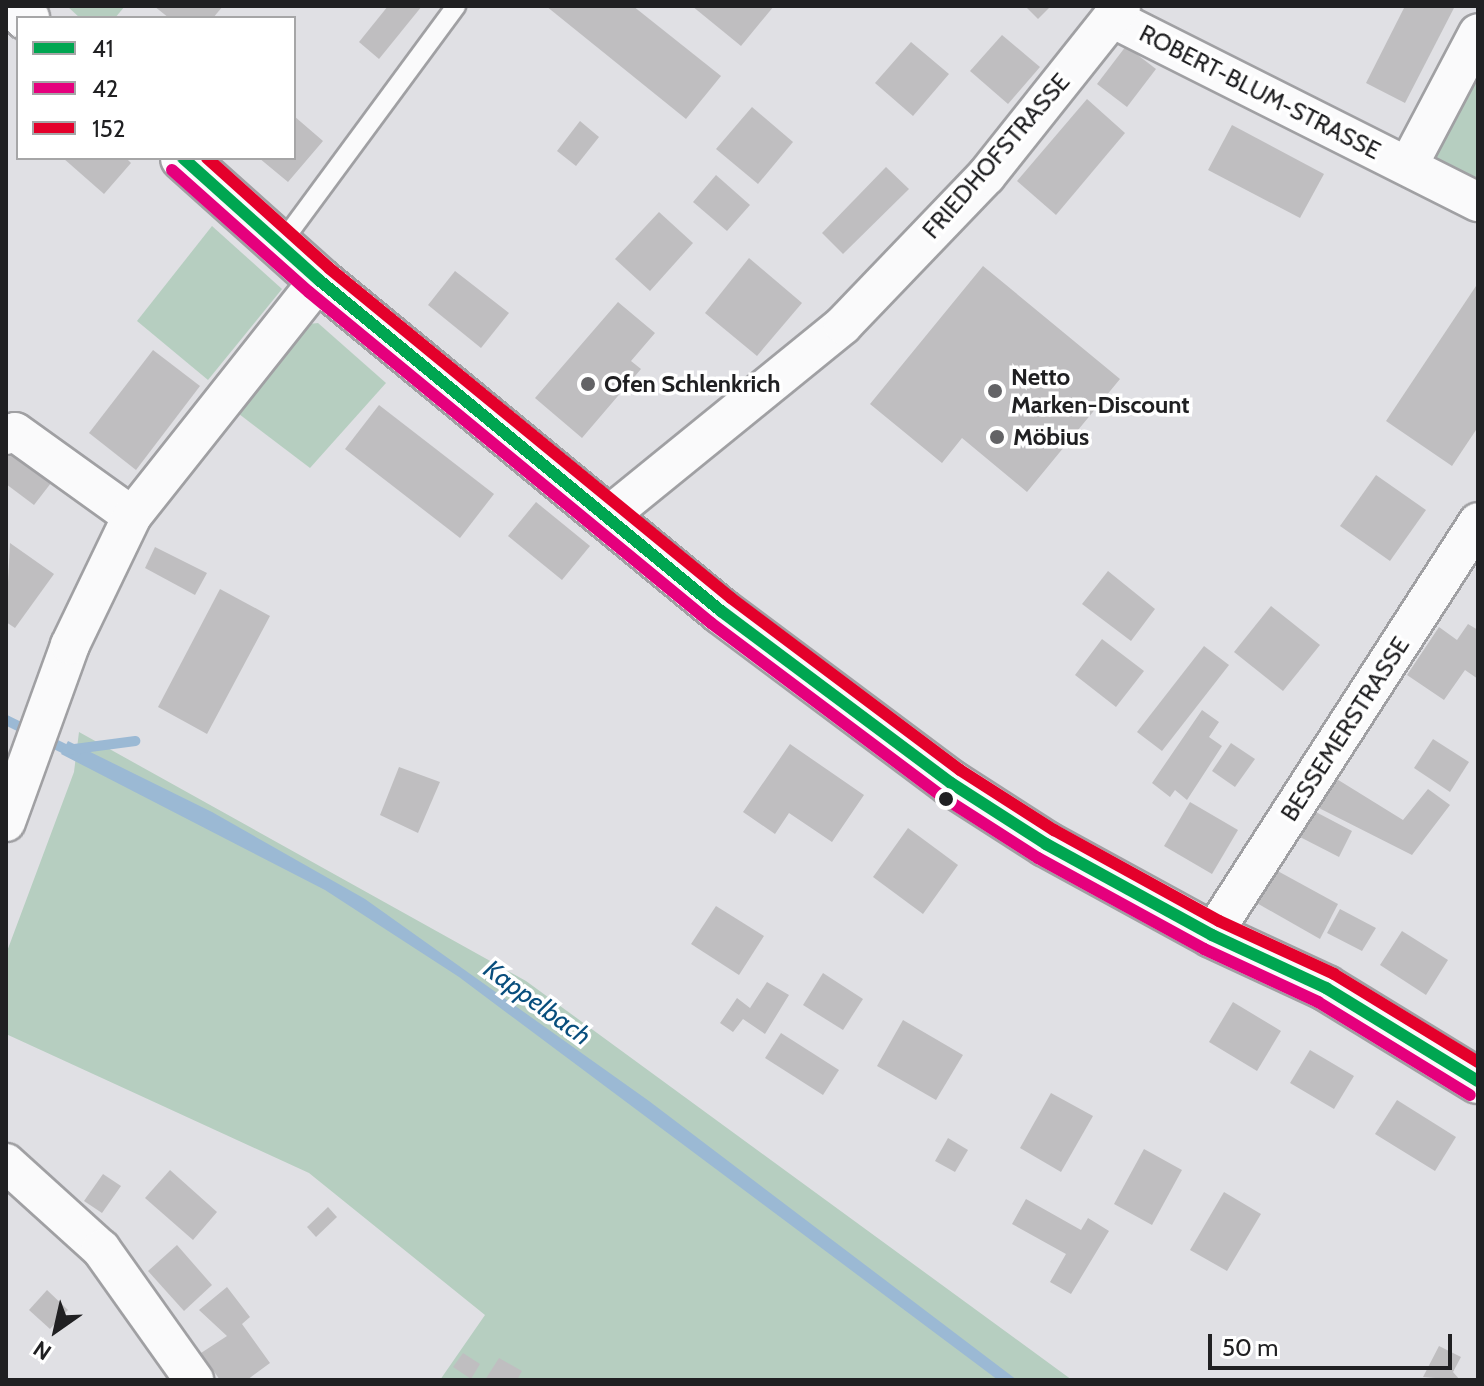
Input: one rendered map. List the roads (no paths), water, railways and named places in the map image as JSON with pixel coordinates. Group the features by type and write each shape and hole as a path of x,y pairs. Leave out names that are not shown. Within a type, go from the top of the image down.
{"main road":[{"path":"185,160 319,280 607,517 820,689 951,783 1046,844 1212,935 1326,988 1478,1081"}],"street":[{"name":"ROBERT-BLUM-STRASSE","path":"1117,12 1478,202"},
{"name":"FRIEDHOFSTRASSE","path":"607,517 843,325 986,176 1117,12"},
{"name":"ROBERT-BLUM-STRASSE","path":"1408,166 1478,33"},
{"path":"6,822 50,695 132,516 319,280"},
{"path":"6,435 15,432 132,516"},
{"name":"BESSEMERSTRASSE","path":"1212,935 1478,522"},
{"path":"6,1163 101,1249 194,1380"}],"lane":[{"path":"280,245 456,6"}],"water":[{"path":"68,741 212,812 365,899 649,1101 1017,1380 998,1380 459,977 325,890 61,754"}],"waterway":[{"name":"Kappelbach","path":"6,720 75,754"},
{"path":"67,750 135,741"}],"place":[{"name":"Ofen Schlenkrich","path":"588,384"},
{"name":"Netto Marken-Discount","path":"995,391"},
{"name":"Möbius","path":"997,437"}]}
